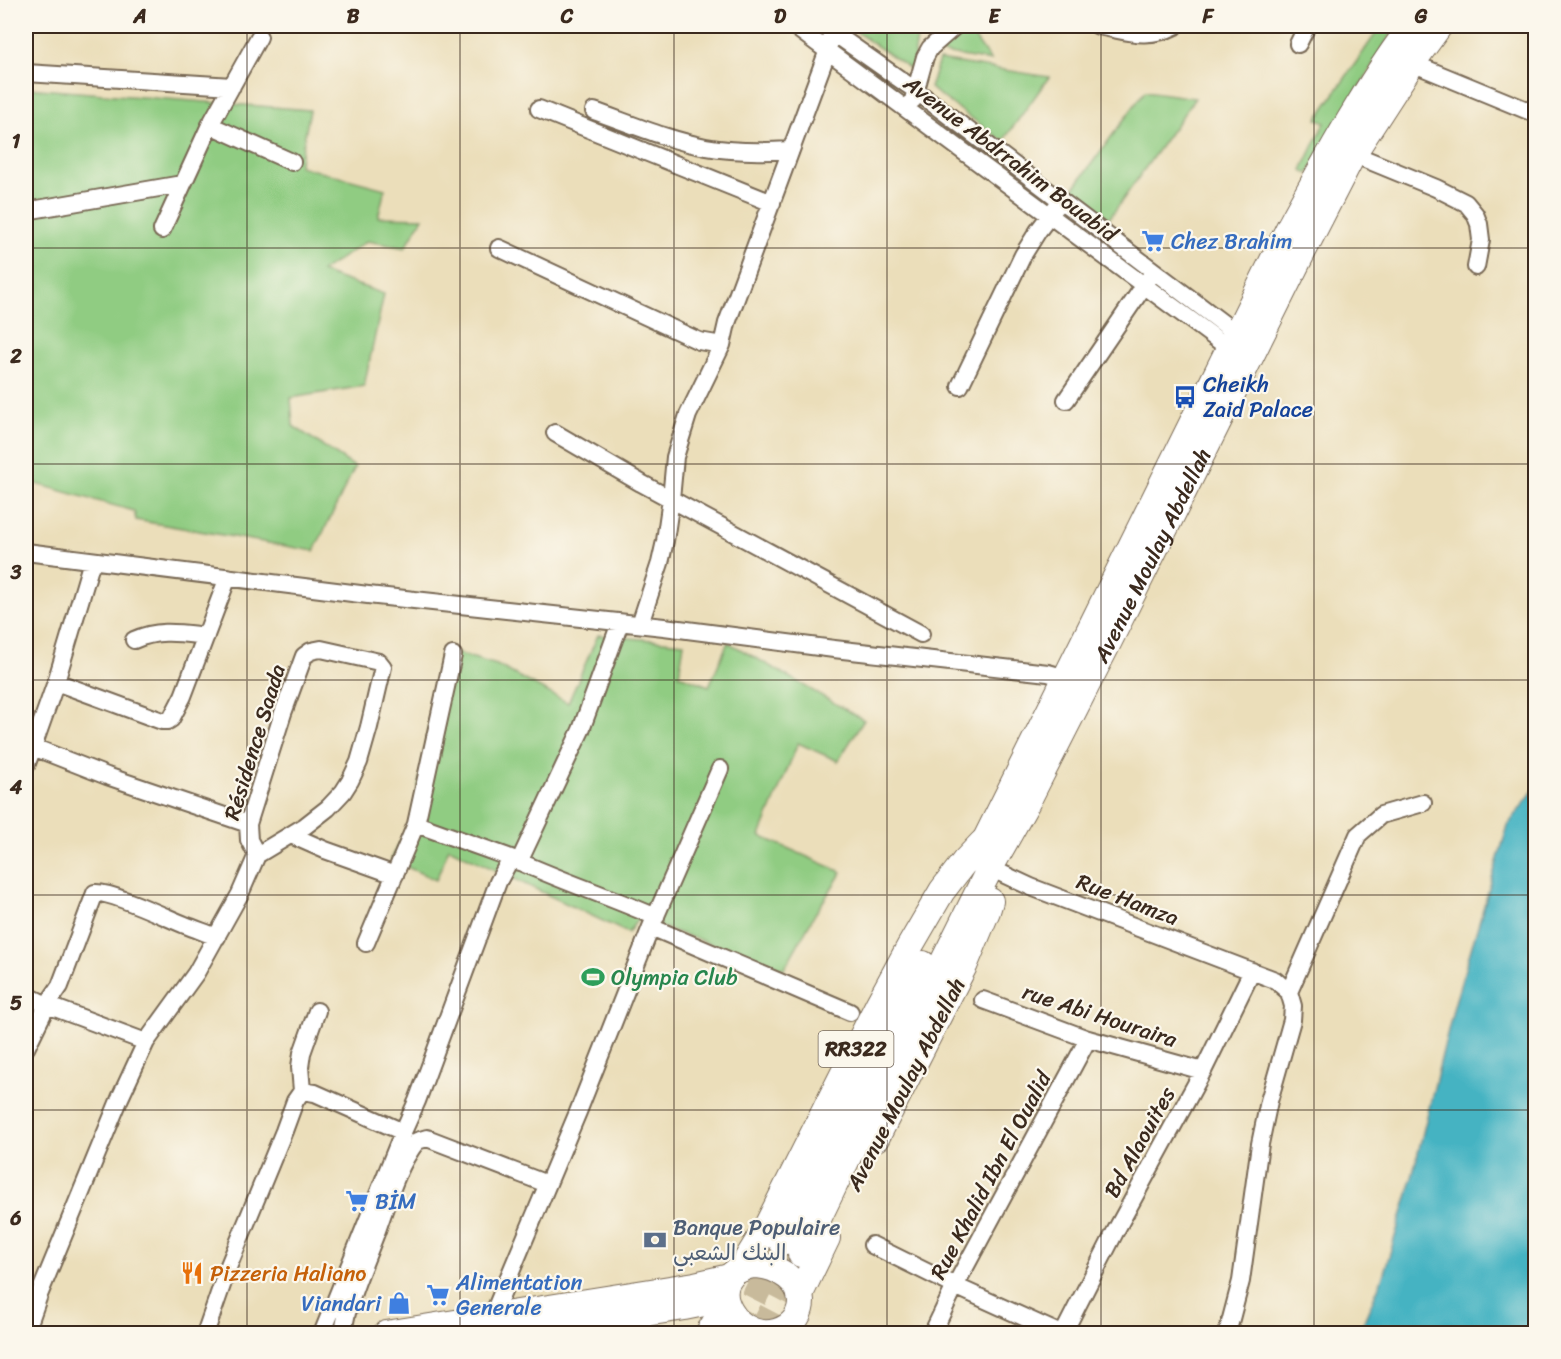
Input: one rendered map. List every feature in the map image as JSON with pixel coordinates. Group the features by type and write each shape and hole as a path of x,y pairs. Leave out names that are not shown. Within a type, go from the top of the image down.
{"main road":[{"name":"Avenue Moulay Abdellah","path":"1412,26 1370,86 1290,226 987,838 838,1130 792,1248 901,1047 990,868 1026,804 1292,271 1353,154 1439,26"},
{"name":"Avenue Moulay Abdellah","path":"708,1334 730,1287 765,1230 868,1024 910,946 942,891 965,861 987,838"},
{"name":"Avenue Moulay Abdellah","path":"800,1294 965,964 987,911 993,885 990,868"},
{"path":"513,1334 626,1325 684,1307 730,1287 753,1265 780,1272 792,1281 800,1294"},
{"path":"386,1334 491,1325 695,1285 730,1287"},
{"name":"RR322","path":"730,1287 732,1317 748,1329 766,1333 782,1332 790,1325 798,1314 800,1294"}],"street":[{"name":"Avenue Abdrrahim Bouabid","path":"795,26 910,111 1153,271 1233,341"},
{"path":"910,111 925,57 930,48 955,26"},
{"path":"1098,26 1142,34 1159,33 1175,26"},
{"path":"1298,44 1307,26"},
{"name":"Avenue Abdrrahim Bouabid","path":"829,28 915,90 1056,208 1144,286 1233,341"},
{"path":"640,624 663,552 672,499 675,457 688,415 722,345 727,323 828,50 829,28"},
{"path":"162,230 210,125 259,37"},
{"path":"1412,63 1536,114"},
{"path":"26,73 232,86"},
{"path":"539,109 772,203"},
{"path":"594,111 706,147 748,152 790,150"},
{"path":"210,125 292,162"},
{"path":"1353,154 1466,202 1479,224 1481,240 1476,267"},
{"path":"26,211 182,184"},
{"path":"960,386 1023,255 1056,208"},
{"path":"499,248 699,341 722,345"},
{"path":"1066,400 1153,271"},
{"path":"555,433 640,483 921,634"},
{"path":"26,552 1048,673 1066,678"},
{"path":"26,766 56,682 92,561"},
{"path":"56,682 162,722 168,721 183,696 228,577"},
{"path":"322,1334 444,1032 498,882 515,860 580,730 620,623"},
{"path":"134,640 144,635 165,632 206,636"},
{"name":"Résidence Saada","path":"257,855 249,840 248,824 300,664 306,654 314,650 321,650 379,662 383,667 382,677 355,773 344,792 328,808 291,835"},
{"path":"366,943 416,824 453,655"},
{"path":"33,747 107,776 248,824"},
{"path":"491,1325 653,922 720,769"},
{"path":"1227,1334 1241,1281 1260,1144 1269,1101 1292,1020 1293,1006 1289,992 1358,835 1381,815 1423,803"},
{"path":"416,824 515,860 850,1012"},
{"path":"26,1327 120,1098 146,1042 196,974 240,894 257,855 291,835 325,850 395,874"},
{"name":"Rue Hamza","path":"990,868 1031,886 1252,970 1275,980 1289,992"},
{"path":"26,1048 47,1005 60,986 95,893 103,893 123,900 217,937"},
{"name":"Bd Alaouites","path":"1062,1334 1114,1232 1203,1071 1252,970"},
{"path":"26,995 146,1042"},
{"name":"rue Abi Houraira","path":"983,1000 1088,1039 1203,1071"},
{"path":"205,1334 229,1265 295,1101 302,1091 300,1068 302,1053 317,1011"},
{"name":"Rue Khalid Ibn El Oualid","path":"932,1334 955,1286 1088,1039"},
{"path":"302,1091 315,1093 403,1132"},
{"path":"343,1334 350,1301 384,1211 404,1162 417,1141 427,1138 547,1184"},
{"path":"872,1245 955,1286 1062,1334"}],"green space":[{"path":"856,26 919,26 912,70 858,33"},
{"path":"921,26 949,26 933,39 919,37"},
{"path":"1381,26 1396,26 1308,174 1302,170 1325,122 1317,119"},
{"path":"968,29 991,61 937,52"},
{"path":"939,60 1049,77 1003,141 930,88"},
{"path":"26,88 310,110 299,166 385,189 378,217 423,218 405,248 367,241 321,272 384,294 364,386 291,398 293,426 355,467 314,551 136,520 134,511 26,481"},
{"path":"1145,91 1195,98 1109,219 1073,189"},
{"path":"598,635 684,643 679,675 709,686 728,642 864,720 838,761 798,743 760,836 842,872 784,969 638,919 628,933 449,848 436,880 391,860 413,815 442,649 497,665 568,703"}],"water":[{"path":"1535,788 1535,1333 1359,1333 1383,1276 1408,1194 1454,1006 1508,825"}],"tunnel":[{"path":"736,1334 782,1242"},
{"path":"760,1334 799,1259"}],"place":[{"name":"Chez Brahim","path":"1153,241"},
{"name":"Cheikh Zaid Palace","path":"1185,397"},
{"name":"Olympia Club","path":"593,977"},
{"name":"BİM","path":"357,1201"},
{"name":"Banque Populaire البنك الشعبي","path":"655,1240"},
{"name":"Pizzeria Haliano","path":"192,1273"},
{"name":"Alimentation Generale","path":"438,1295"},
{"name":"Viandari","path":"399,1303"}]}
